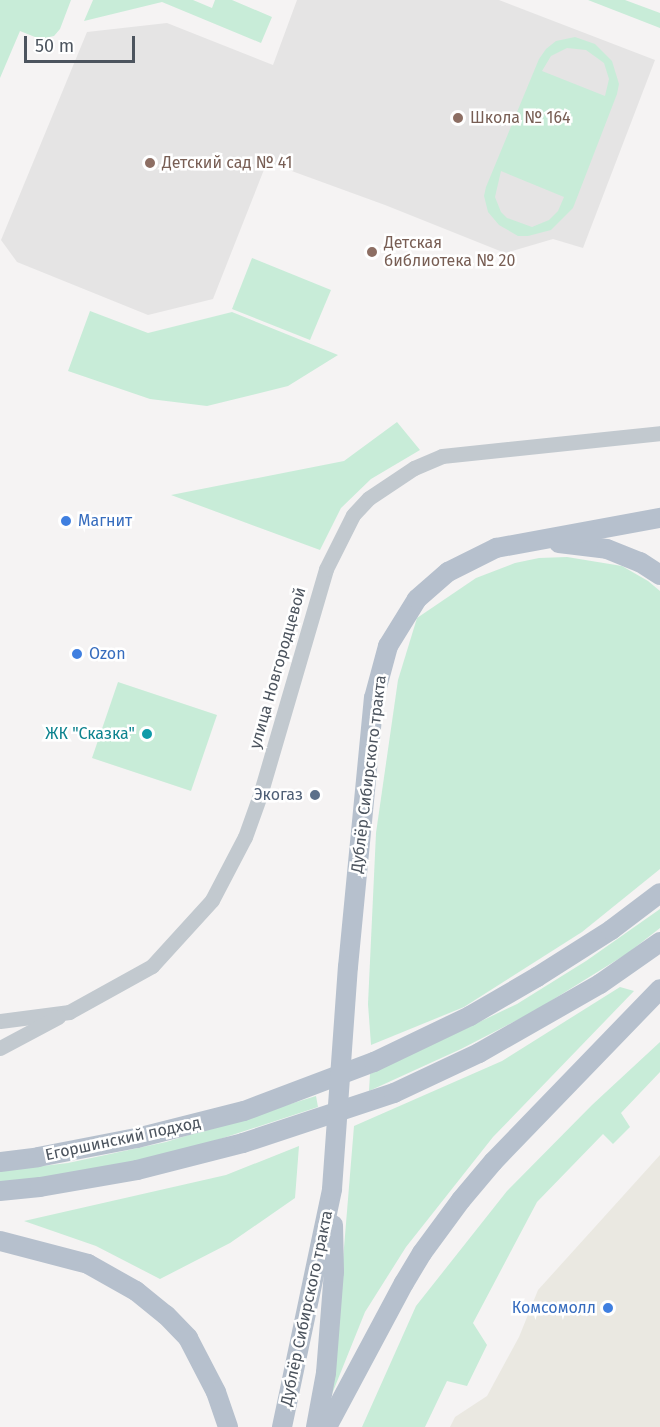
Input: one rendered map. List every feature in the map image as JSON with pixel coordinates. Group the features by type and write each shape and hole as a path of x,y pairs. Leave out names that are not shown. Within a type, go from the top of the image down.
{"main road":[{"name":"Дублёр Сибирского тракта","path":"316,1427 326,1373 334,1272 332,1189 348,967 373,710 388,646 417,598 448,572 496,548 517,542 660,518"},
{"name":"Дублёр Сибирского тракта","path":"517,542 571,543 607,549 640,562 660,575"},
{"path":"537,977 660,882"},
{"path":"537,977 611,930 660,893"},
{"name":"Егоршинский подход","path":"0,1191 40,1187 137,1170 243,1143 394,1093 479,1053 600,984 660,942"},
{"name":"Егоршинский подход","path":"0,1162 137,1138 244,1111 415,1044 470,1016 537,977"},
{"path":"327,1427 381,1322 422,1252 461,1200 493,1162 660,989"},
{"name":"Дублёр Сибирского тракта","path":"282,1427 332,1189"},
{"path":"0,1241 88,1264 136,1291 166,1315 188,1338 216,1392 228,1427"}],"street":[{"name":"улица Новгородцевой","path":"0,1021 69,1012 152,966 212,900 245,837 260,795 326,569 353,515 369,498 414,468 442,456 660,433"},
{"path":"0,1048 69,1012"}],"shaded area":[{"path":"297,0 499,0 655,60 583,248 553,239 505,253 385,205 267,162 213,299 148,315 17,262 1,240 87,32 167,23 273,65"},
{"path":"660,1155 660,1427 450,1427 455,1417 487,1396 519,1337 538,1290"}],"green space":[{"path":"0,0 71,0 60,29 54,36 40,39 20,31 0,78"},
{"path":"93,0 193,0 212,8 215,0 232,0 272,17 261,43 162,2 84,21"},
{"path":"588,0 625,0 660,13 660,28"},
{"path":"575,37 595,44 612,61 619,84 573,208 551,230 518,236 499,225 488,212 484,196 539,59 556,41","holes":["567,48 586,50 604,63 609,79 605,96 542,71 551,56","501,171 564,197 558,211 549,220 532,227 507,218 501,212 495,197"]},
{"path":"252,258 331,290 310,340 232,309"},
{"path":"90,311 148,333 232,312 338,355 288,386 207,406 150,399 68,371"},
{"path":"397,422 420,450 371,479 341,508 320,550 171,495 344,461"},
{"path":"567,557 622,566 660,591 660,869 582,932 464,1007 371,1045 368,1004 376,833 398,680 417,618 476,578 515,563 539,558"},
{"path":"118,682 217,715 191,791 92,758"},
{"path":"660,909 660,928 628,953 533,1012 461,1049 369,1091 370,1074 517,1004 586,961"},
{"path":"620,987 634,991 493,1137 406,1247 365,1312 332,1394 354,1126 502,1061"},
{"path":"660,1042 660,1072 621,1113 630,1127 613,1144 603,1134 537,1202 473,1323 487,1345 467,1386 447,1381 425,1427 362,1427 416,1306 507,1191 592,1105"},
{"path":"316,1096 318,1107 171,1155 70,1175 0,1184 0,1171 68,1163 166,1142"},
{"path":"299,1146 295,1198 230,1243 160,1279 96,1246 24,1221 226,1175"}],"place":[{"name":"Школа № 164","path":"458,118"},
{"name":"Детский сад № 41","path":"150,163"},
{"name":"Детская библиотека № 20","path":"372,252"},
{"name":"Магнит","path":"66,521"},
{"name":"Ozon","path":"77,654"},
{"name":"ЖК \"Сказка\"","path":"147,734"},
{"name":"Экогаз","path":"315,795"},
{"name":"Комсомолл","path":"608,1308"}]}
